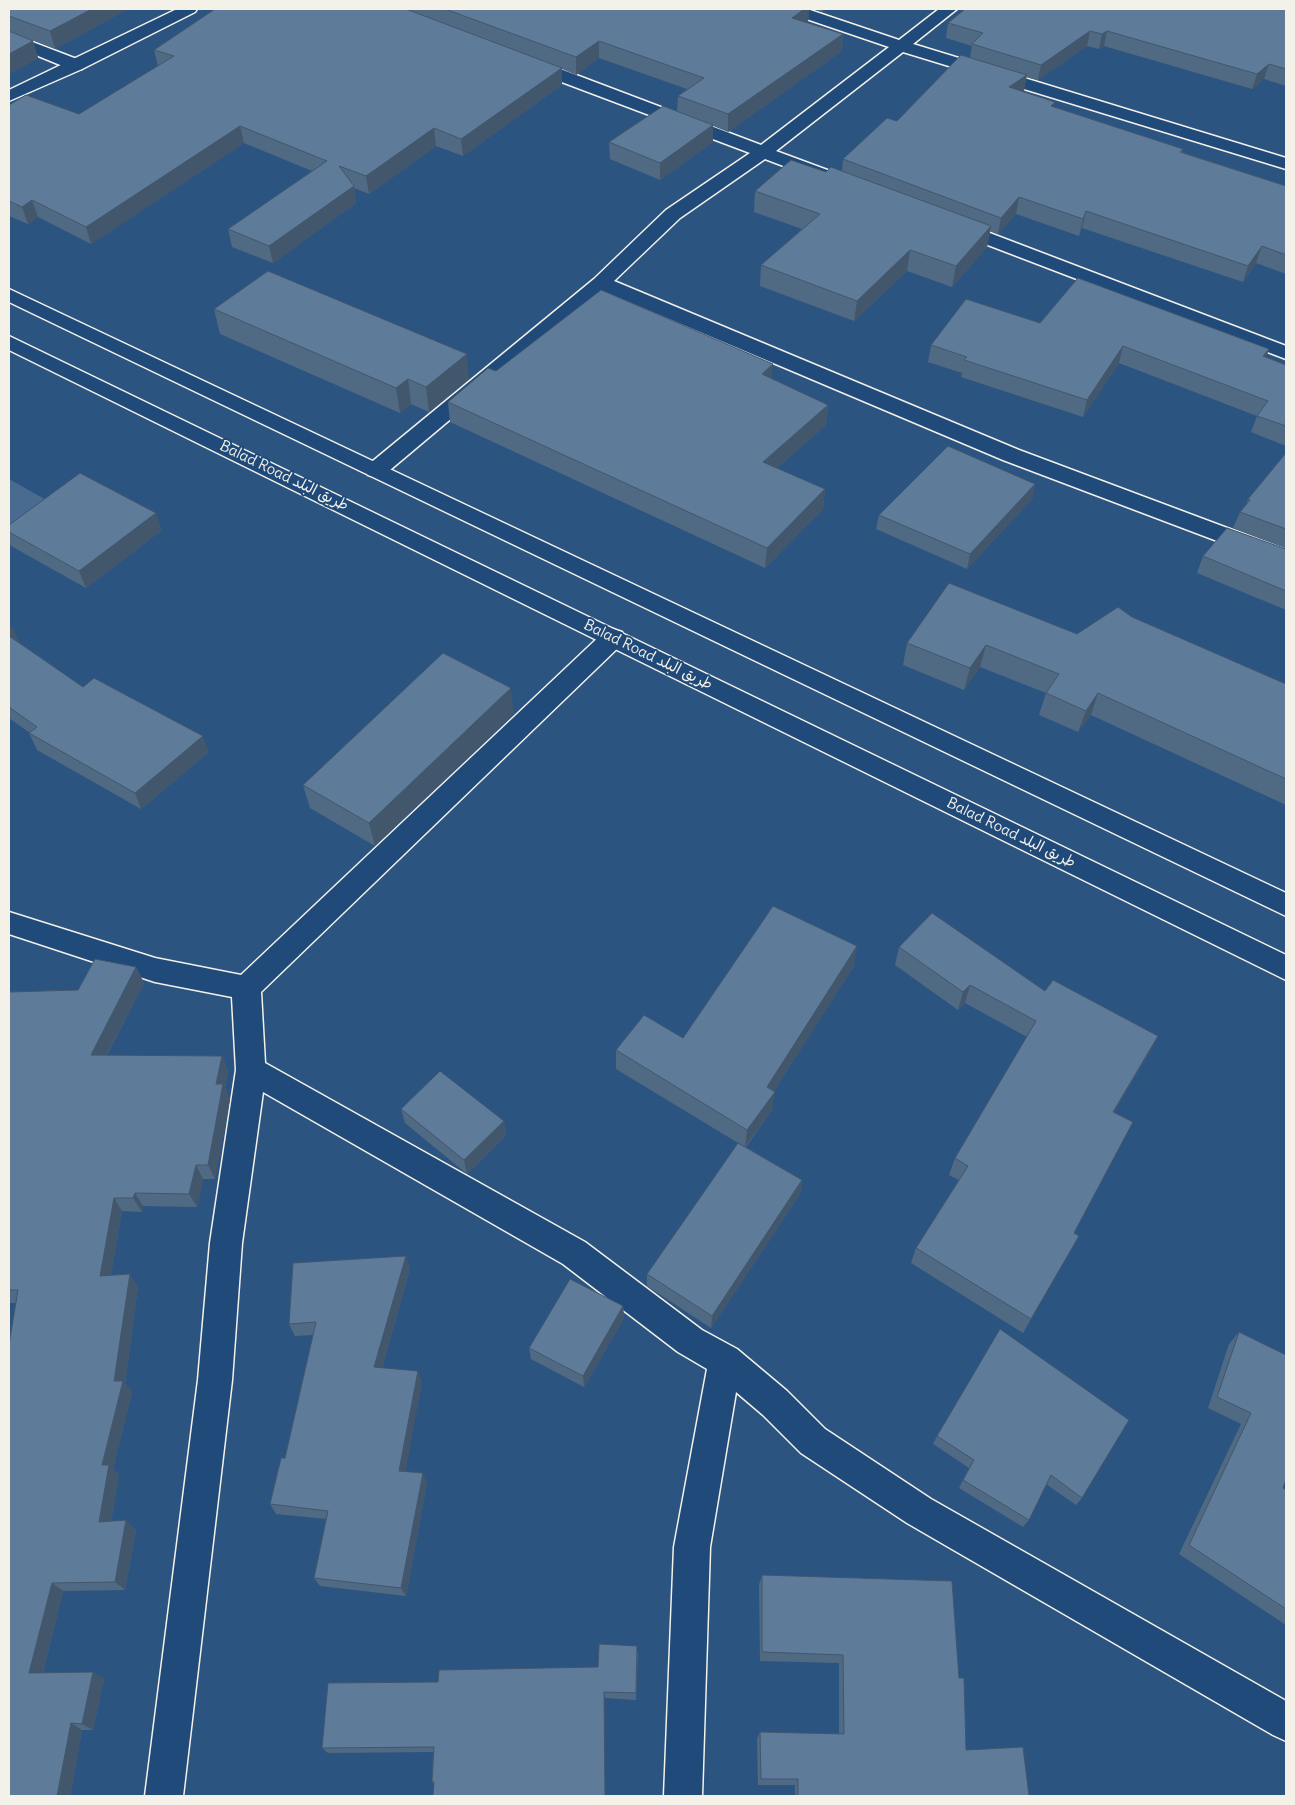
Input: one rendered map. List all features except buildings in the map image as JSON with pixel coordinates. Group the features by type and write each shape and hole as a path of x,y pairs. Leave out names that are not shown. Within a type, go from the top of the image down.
{"main road":[{"path":"9,96 189,9"},
{"path":"792,9 901,46 1286,164"},
{"path":"376,470 601,283 673,214 763,152 949,9"},
{"path":"9,38 76,65"},
{"path":"513,58 837,180"},
{"path":"938,219 1286,353"},
{"path":"601,283 1011,455 1286,559"},
{"path":"9,295 1286,905"},
{"name":"Balad Road طريق البلد","path":"9,342 1286,968"},
{"path":"164,1796 215,1380 226,1242 251,1070 246,988 614,638"},
{"path":"9,923 155,970 246,988"},
{"path":"251,1070 574,1253 690,1341 725,1361 775,1403 813,1441 919,1511 1286,1722"},
{"path":"684,1796 692,1547 725,1361"}],"shaded area":[{"path":"9,479 57,506 9,540"}]}
